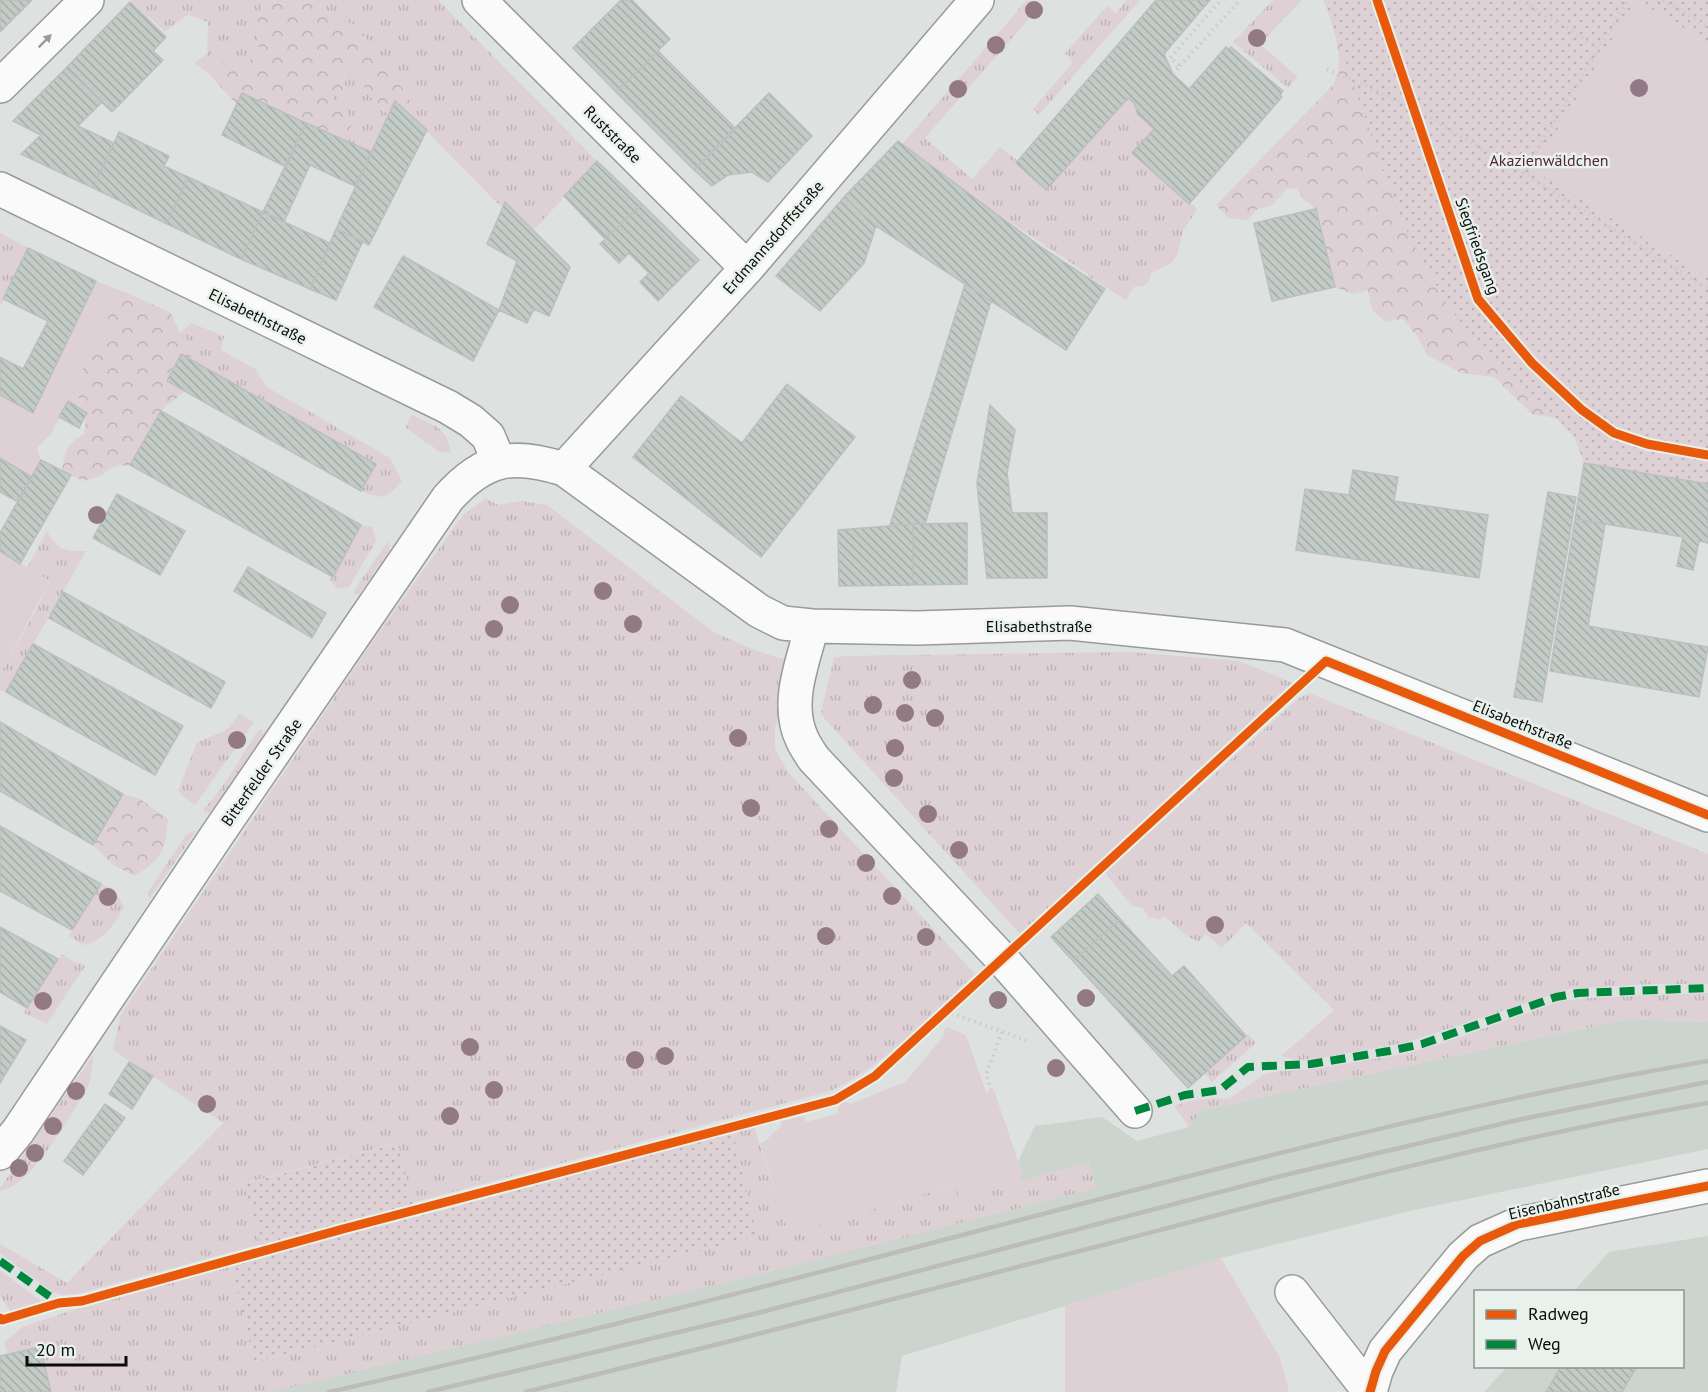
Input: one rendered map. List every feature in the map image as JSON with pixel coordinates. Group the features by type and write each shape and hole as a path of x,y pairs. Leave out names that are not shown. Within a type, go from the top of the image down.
{"street":[{"path":"0,86 87,0"},
{"name":"Ruststraße","path":"479,0 747,268"},
{"name":"Erdmannsdorffstraße","path":"564,470 747,268 977,0"},
{"name":"Elisabethstraße","path":"0,189 448,407 471,421 488,436 499,462"},
{"name":"Bitterfelder Straße","path":"0,1153 18,1131 448,498 479,471 499,462 539,461 564,470"},
{"name":"Elisabethstraße","path":"564,470 759,611 783,623 812,626 918,628 1070,623 1285,645 1707,814"},
{"path":"812,626 795,696 796,716 801,737 814,759 1002,959 1135,1111"},
{"name":"Eisenbahnstraße","path":"1370,1392 1385,1351 1463,1256 1480,1241 1518,1224 1708,1186"},
{"path":"1292,1292 1370,1392"}],"path":[{"path":"1180,66 1170,58 1221,0"},
{"path":"1173,74 1240,0"},
{"path":"1520,0 1599,48"},
{"path":"1523,173 1628,0"},
{"path":"1663,0 1708,27"},
{"path":"1327,69 1414,108 1708,289"},
{"path":"1411,98 1418,119"},
{"path":"946,1011 1032,1042"},
{"path":"991,1090 986,1075 1002,1032"}],"shaded area":[{"path":"1628,1019 1708,1022 1708,1149 1414,1210 1221,1258 902,1356 896,1392 136,1392 789,1234 960,1199 1016,1184 1022,1173 1018,1161 1035,1126 1102,1117 1137,1141 1189,1127 1202,1110"},
{"path":"1708,1236 1708,1392 1484,1392 1506,1368 1684,1368 1684,1290 1575,1290 1609,1252"}],"green space":[{"path":"132,0 269,0 258,13 259,55 239,66 227,58 208,73 194,63 207,54 208,22 188,15 165,31 130,2"},
{"path":"269,0 290,6 316,2 333,17 359,27 376,53 391,64 399,85 409,94 411,115 395,102 389,115 367,93 355,66 344,72 345,90 332,97 346,110 352,125 342,139 242,94 237,105 208,73 227,58 239,66 259,55 258,13"},
{"path":"271,0 438,0 597,161 533,231 505,202 502,208 411,115 409,94 399,86 391,64 376,53 359,27 333,17 316,2 290,6"},
{"path":"1127,0 1140,0 1039,115 1033,109 1073,62 1065,53 1107,6 1116,13"},
{"path":"1273,0 1302,0 1260,44 1298,77 1288,88 1233,42"},
{"path":"1324,0 1505,0 1584,463 1575,438 1556,418 1532,414 1494,377 1461,373 1427,355 1417,336 1403,319 1386,322 1372,310 1368,290 1353,294 1335,287 1317,209 1304,200 1297,188 1287,189 1272,205 1256,210 1248,220 1228,218 1216,205 1333,85 1339,65 1337,42"},
{"name":"Akazienwäldchen","path":"1324,0 1708,0 1708,484 1584,463 1575,438 1556,418 1525,394 1486,354 1448,306 1400,218"},
{"path":"1636,0 1708,42 1708,278 1533,170"},
{"path":"1026,1 1032,1 1040,6 925,138 972,179 1000,147 1046,189 1128,98 1134,103 1138,114 1154,129 1132,153 1197,210 1183,231 1177,256 1170,264 1151,273 1149,282 1143,286 1134,287 1126,300 899,148"},
{"path":"355,66 367,93 389,115 372,152 342,139 331,97 345,90 344,71"},
{"path":"0,233 28,248 0,307"},
{"path":"96,281 130,294 119,302 108,317 100,348 85,364 78,380 79,400 87,413 68,401 51,434 37,448 41,460 32,477 0,458 0,395 33,413"},
{"path":"130,294 171,313 180,333 191,343 191,360 181,355 167,381 184,391 161,411 130,465 115,466 100,476 84,481 62,471 67,449 73,441 84,434 87,413 79,400 78,380 85,364 100,348 108,317 119,302"},
{"path":"191,323 224,336 221,350 255,369 267,387 390,458 402,481 388,494 380,497 361,491 376,464 191,360 190,344 180,333"},
{"path":"412,415 443,432 451,453 440,452 405,427"},
{"path":"486,498 498,505 521,501 547,505 715,633 757,651 789,661 788,678 775,730 775,749 788,772 975,974 888,1054 869,1069 830,1091 412,1203 397,1143 245,1183 261,1244 77,1294 63,1295 52,1292 0,1253 0,1244 67,1283 223,1123 113,1050 121,1014 370,645 463,515"},
{"path":"361,525 372,527 376,541 349,587 338,589 330,580"},
{"path":"47,531 58,546 72,551 86,551 6,692 0,690 0,674 50,581 27,568"},
{"path":"388,541 390,550 359,594 354,594 355,589"},
{"path":"0,551 50,581 0,674"},
{"path":"1130,652 1238,661 1292,683 1020,934 823,717 821,711 834,658"},
{"path":"1309,693 1708,854 1708,984 1652,984 1568,989 1408,1042 1315,1059 1297,1060 1281,1056 1334,1010 1246,923 1222,948 1206,934 1199,942 1188,937 1164,916 1160,920 1152,917 1149,919 1143,908 1132,906 1105,873 1299,698"},
{"path":"239,714 254,722 195,805 178,791 197,742 227,730"},
{"path":"262,730 263,736 210,813 204,812 204,808 226,782 258,731"},
{"path":"123,794 140,799 168,819 160,854 151,865 134,876 112,864 93,845"},
{"path":"196,831 149,899 148,892 186,835"},
{"path":"101,884 114,889 124,907 103,936 83,945 69,936"},
{"path":"62,954 85,966 47,1024 24,1013"},
{"path":"1708,993 1708,1022 1628,1019 1202,1110 1189,1127 1174,1106 1189,1101 1212,1098 1229,1099 1263,1075 1279,1071 1314,1069 1405,1054 1443,1043 1561,1001"},
{"path":"946,1027 966,1035 986,1092 994,1090 1022,1173 1020,1181 960,1199 955,1185 789,1234 760,1143 781,1126 781,1121 804,1116 806,1122 837,1114 841,1100 851,1104 905,1082 942,1038"},
{"path":"1248,1034 1256,1043 1212,1082 1204,1073"},
{"path":"94,1054 86,1091 59,1133 24,1177 12,1187 0,1191 0,1188"},
{"path":"754,1127 789,1233 956,1185 960,1198 1089,1162 1096,1188 769,1272 271,1392 51,1392 40,1347 8,1355 4,1343 22,1327 73,1310 231,1266 254,1362 756,1236 733,1133"},
{"path":"733,1133 757,1236 254,1362 231,1266 265,1258 244,1184 398,1143 416,1217"},
{"path":"1221,1258 1280,1358 1289,1392 1065,1392 1065,1306"},
{"path":"0,1270 42,1302 11,1312 0,1296"}],"building":[{"path":"0,0 32,0 0,32"},
{"path":"621,0 632,0 670,39 616,92 573,48"},
{"path":"1156,0 1210,0 1164,54 1173,74 1189,89 1226,47 1229,49 1231,47 1283,91 1280,95 1282,97 1189,204 1132,153 1154,129 1138,114 1134,103 1128,98 1046,190 1016,163"},
{"path":"130,2 166,37 153,51 163,60 112,112 66,68"},
{"path":"658,51 736,129 694,170 616,92"},
{"path":"66,68 102,102 78,126 114,143 93,188 21,154 41,135 13,121"},
{"path":"242,93 306,123 286,167 222,135"},
{"path":"769,93 812,136 768,182 752,172 728,175 712,186 694,170"},
{"path":"395,101 427,130 369,245 336,229"},
{"path":"306,123 372,152 355,186 310,165 284,222 263,212"},
{"path":"119,132 169,156 164,166 188,177 167,224 93,188"},
{"path":"898,141 1041,247 1105,289 1066,350 876,226 844,197"},
{"path":"597,161 642,204 605,239 564,196"},
{"path":"188,177 263,212 241,259 167,224"},
{"path":"844,197 876,226 864,263 820,311 776,276"},
{"path":"505,202 570,267 549,316 534,309 527,323 499,310 517,261 487,244"},
{"path":"642,204 699,260 658,301 640,282 649,273 629,253 619,263 600,244"},
{"path":"1316,209 1335,287 1272,301 1254,223"},
{"path":"263,212 330,243 310,289 241,259"},
{"path":"336,229 363,241 336,300 310,289"},
{"path":"28,248 96,281 33,413 0,395 0,357 23,369 48,321 3,299"},
{"path":"403,256 499,310 473,361 374,307"},
{"path":"965,284 991,301 925,524 890,525"},
{"path":"181,354 376,464 361,491 167,381"},
{"path":"787,384 855,437 761,557 633,457 681,396 742,443"},
{"path":"68,401 87,413 79,428 59,417"},
{"path":"990,405 1015,430 1007,473 1012,513 1047,513 1047,578 987,578 977,483"},
{"path":"161,411 361,525 333,577 130,465"},
{"path":"0,458 32,477 18,502 0,492"},
{"path":"41,460 71,475 20,564 0,551 0,533"},
{"path":"1584,463 1708,484 1708,543 1699,541 1693,570 1677,566 1683,537 1575,519"},
{"path":"1353,470 1398,477 1394,501 1488,515 1479,578 1296,550 1305,489 1349,495"},
{"path":"1548,492 1576,497 1542,702 1514,697"},
{"path":"117,494 185,531 160,575 93,538"},
{"path":"1575,519 1605,524 1588,626 1708,647 1699,697 1550,671"},
{"path":"967,523 967,584 913,585 913,524"},
{"path":"913,524 913,585 839,586 838,530"},
{"path":"248,567 326,613 312,638 234,591"},
{"path":"63,592 225,682 211,708 49,618"},
{"path":"33,644 183,726 155,775 6,692"},
{"path":"0,722 123,794 93,845 0,791"},
{"path":"0,826 101,884 72,930 0,891"},
{"path":"1098,894 1120,919 1073,961 1051,937"},
{"path":"1120,919 1172,976 1184,966 1246,1036 1188,1088 1073,961"},
{"path":"0,927 58,959 27,1008 0,992"},
{"path":"0,1026 26,1040 0,1083"},
{"path":"129,1062 153,1076 132,1109 109,1094"},
{"path":"105,1104 125,1118 83,1175 64,1161"},
{"path":"40,1347 51,1392 0,1392 0,1356"},
{"path":"1560,1368 1636,1368 1622,1392 1546,1392"}],"railway":[{"path":"329,1392 661,1312 1349,1136 1618,1077 1708,1061"},
{"path":"428,1392 754,1314 1285,1175 1522,1119 1708,1082"},
{"path":"526,1392 890,1301 1406,1167 1556,1132 1708,1103"}],"marked path":[{"path":"1135,1111 1185,1095 1220,1090 1248,1067 1311,1064 1422,1044 1556,997 1578,993 1708,988"},
{"path":"0,1261 59,1303"}],"cycle path":[{"name":"Siegfriedsgang","path":"1377,0 1478,299 1532,363 1582,410 1614,433 1647,444 1708,455"},
{"path":"0,1318 2,1320 59,1303 82,1301 343,1229 835,1100 875,1076 1326,661 1708,815"},
{"path":"1370,1392 1385,1351 1463,1256 1480,1241 1518,1224 1708,1186"}]}
